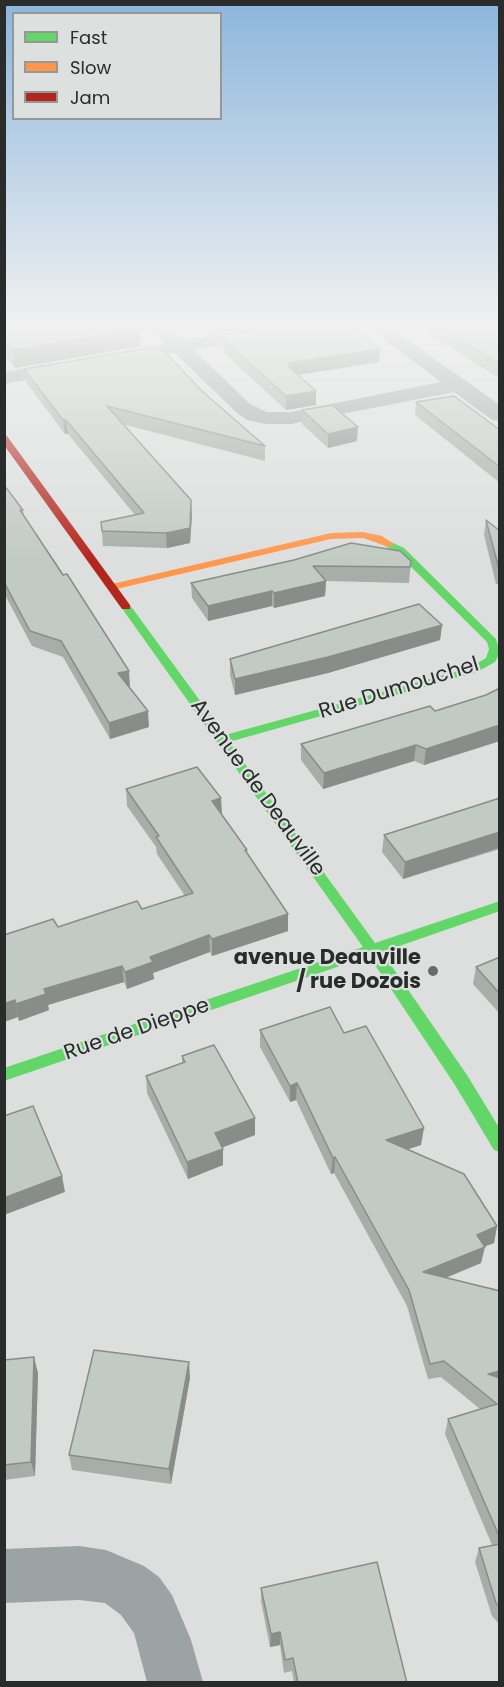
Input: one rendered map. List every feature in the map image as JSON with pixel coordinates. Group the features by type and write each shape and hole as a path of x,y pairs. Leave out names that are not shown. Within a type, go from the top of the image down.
{"street":[{"path":"238,403 255,415 266,418 291,418 368,403"},
{"path":"483,403 500,415"},
{"name":"Avenue de Deauville","path":"4,438 372,949 461,1080 500,1145"},
{"name":"Rue Dumouchel","path":"112,587 331,536 363,535 391,543 400,550 492,641 495,648 491,660 473,670 222,740"},
{"name":"Rue de Dieppe","path":"4,1075 500,906"},
{"path":"4,1576 79,1573 106,1577 125,1585 140,1596 153,1614 164,1640 175,1683"}],"building":[{"path":"50,403 215,403 265,446 107,406 191,500 190,528 166,533 102,531 101,522 144,513 66,420 63,420"},
{"path":"417,403 463,403 500,430 500,467"},
{"path":"332,405 358,427 328,434 302,410"},
{"path":"4,485 23,510 20,510 63,575 67,574 129,671 118,673 148,711 109,723 61,641 30,631 4,582"},
{"path":"486,520 500,531 500,569 499,569"},
{"path":"351,543 400,551 411,561 410,567 313,566 326,581 208,606 191,583 294,560"},
{"path":"419,604 442,625 328,657 235,679 230,659"},
{"path":"500,688 500,725 426,749 416,745 324,773 301,744 430,706 435,711 486,695"},
{"path":"197,767 221,798 212,801 288,914 212,939 209,935 150,957 153,962 125,972 122,966 44,989 46,994 16,1004 15,1000 4,1004 4,935 53,919 58,927 137,901 142,909 193,893 156,837 159,836 126,789"},
{"path":"500,798 500,832 405,862 384,835"},
{"path":"500,957 500,994 476,967"},
{"path":"330,1007 344,1033 366,1026 424,1128 386,1140 464,1174 497,1226 477,1235 485,1247 423,1272 500,1291 500,1371 488,1374 500,1378 500,1538 448,1419 497,1404 444,1361 430,1364 409,1290 335,1157 333,1158 297,1083 290,1086 260,1030"},
{"path":"214,1045 255,1118 215,1133 223,1149 187,1162 146,1076 185,1062 182,1056"},
{"path":"33,1106 62,1176 4,1198 4,1116"},
{"path":"94,1350 189,1362 169,1469 69,1455"},
{"path":"34,1357 31,1462 4,1465 4,1360"},
{"path":"500,1544 500,1607 496,1603 479,1548"},
{"path":"377,1562 407,1683 298,1683 293,1658 285,1660 280,1632 271,1634 261,1588"}],"traffic: fast":[{"path":"222,740 473,670 491,660 495,649 492,641 400,550 389,544"},
{"path":"126,607 372,949 461,1080 500,1145"},
{"path":"4,1075 500,906"}],"traffic: slow":[{"path":"112,587 331,536 363,535 378,538 389,544"}],"traffic: jam":[{"path":"4,438 126,607"}],"place":[{"name":"avenue Deauville / rue Dozois","path":"433,971"}]}
